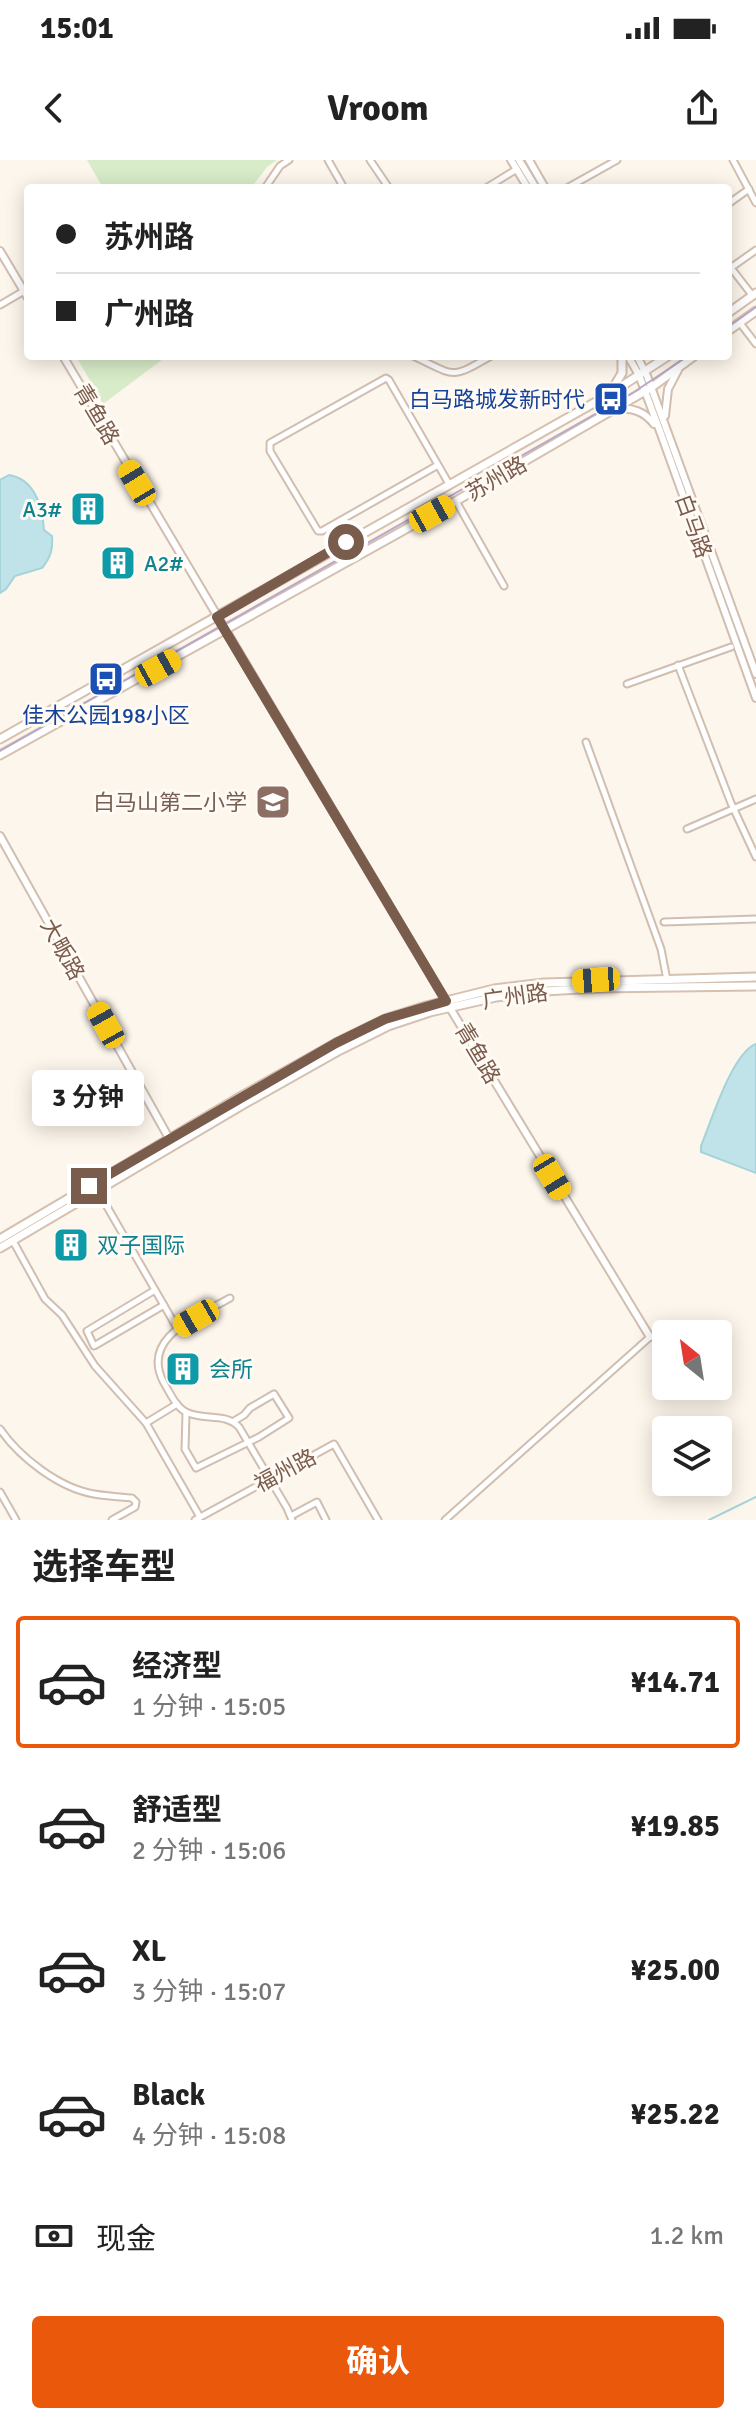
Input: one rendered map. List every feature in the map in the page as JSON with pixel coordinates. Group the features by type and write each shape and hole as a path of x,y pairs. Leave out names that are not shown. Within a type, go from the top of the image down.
{"main road":[{"path":"732,310 754,294"},
{"path":"732,328 756,311"},
{"path":"608,395 622,373 622,360"},
{"name":"苏州路","path":"0,739 608,395 662,360"},
{"name":"苏州路","path":"0,755 456,501 648,389 688,360"},
{"name":"广州路","path":"0,1239 340,1050 388,1026 448,1004 494,989 544,983 756,977"},
{"name":"广州路","path":"448,1004 545,991 596,988 756,986"},
{"name":"广州路","path":"0,1248 172,1142"}],"street":[{"path":"268,184 280,166 289,160"},
{"path":"328,160 342,184"},
{"path":"370,160 386,184"},
{"path":"511,160 526,184"},
{"path":"519,160 534,184"},
{"path":"529,160 543,184"},
{"path":"574,184 617,160"},
{"path":"733,160 756,203"},
{"path":"493,184 517,169"},
{"path":"732,201 749,189"},
{"path":"732,265 756,250"},
{"path":"0,251 24,291"},
{"path":"732,270 754,294"},
{"path":"0,305 24,295"},
{"path":"740,323 756,344"},
{"name":"青鱼路","path":"65,360 650,1337"},
{"path":"428,360 451,374 459,374 484,360"},
{"name":"白马路","path":"631,360 642,373"},
{"name":"白马路","path":"638,360 756,674"},
{"path":"664,432 668,389 682,364"},
{"path":"438,465 318,531 270,451 270,443 386,378 389,380 449,484"},
{"path":"612,410 631,408 646,415 664,432"},
{"name":"白马路","path":"664,432 756,698"},
{"path":"456,501 504,586"},
{"path":"627,684 731,647"},
{"path":"678,665 733,809 756,857"},
{"path":"586,742 661,949 667,980"},
{"path":"687,829 756,799"},
{"name":"大畈路","path":"0,836 172,1142"},
{"path":"664,922 756,919"},
{"path":"98,1190 177,1328"},
{"path":"13,1240 45,1299 62,1315 84,1351 146,1423 197,1518"},
{"path":"94,1346 87,1331 155,1290"},
{"path":"186,1413 185,1449 196,1468 289,1419 276,1395 233,1421 186,1413 161,1378 157,1362 164,1341 177,1328 230,1298"},
{"path":"84,1351 164,1305"},
{"path":"445,1520 650,1337"},
{"path":"146,1423 177,1404"},
{"path":"233,1421 270,1477 291,1518 317,1502 326,1520"},
{"path":"0,1429 17,1451 69,1486 91,1494 132,1498 136,1502 135,1507 112,1520"},
{"name":"福州路","path":"197,1518 334,1444 378,1520"},
{"path":"0,1492 16,1520"}],"green space":[{"path":"87,160 277,160 254,184 101,184"},
{"path":"78,360 162,360 103,404"}],"water":[{"path":"9,475 25,482 36,496 44,530 52,536 52,545 42,568 15,576 0,593 0,480"},
{"path":"756,1044 756,1173 701,1152 701,1146 731,1074 747,1050"}],"waterway":[{"path":"709,1520 756,1497"}],"tram line":[{"path":"732,324 756,307"},
{"path":"0,751 634,392 682,360"}],"place":[{"name":"白马路城发新时代","path":"611,399"},
{"name":"A3#","path":"88,509"},
{"name":"A2#","path":"118,563"},
{"name":"佳木公园198小区","path":"106,679"},
{"name":"白马山第二小学","path":"273,802"},
{"name":"双子国际","path":"71,1245"},
{"name":"会所","path":"183,1369"}],"route":[{"path":"89,1186 336,1043 385,1019 446,1001 217,617 346,542"}]}
